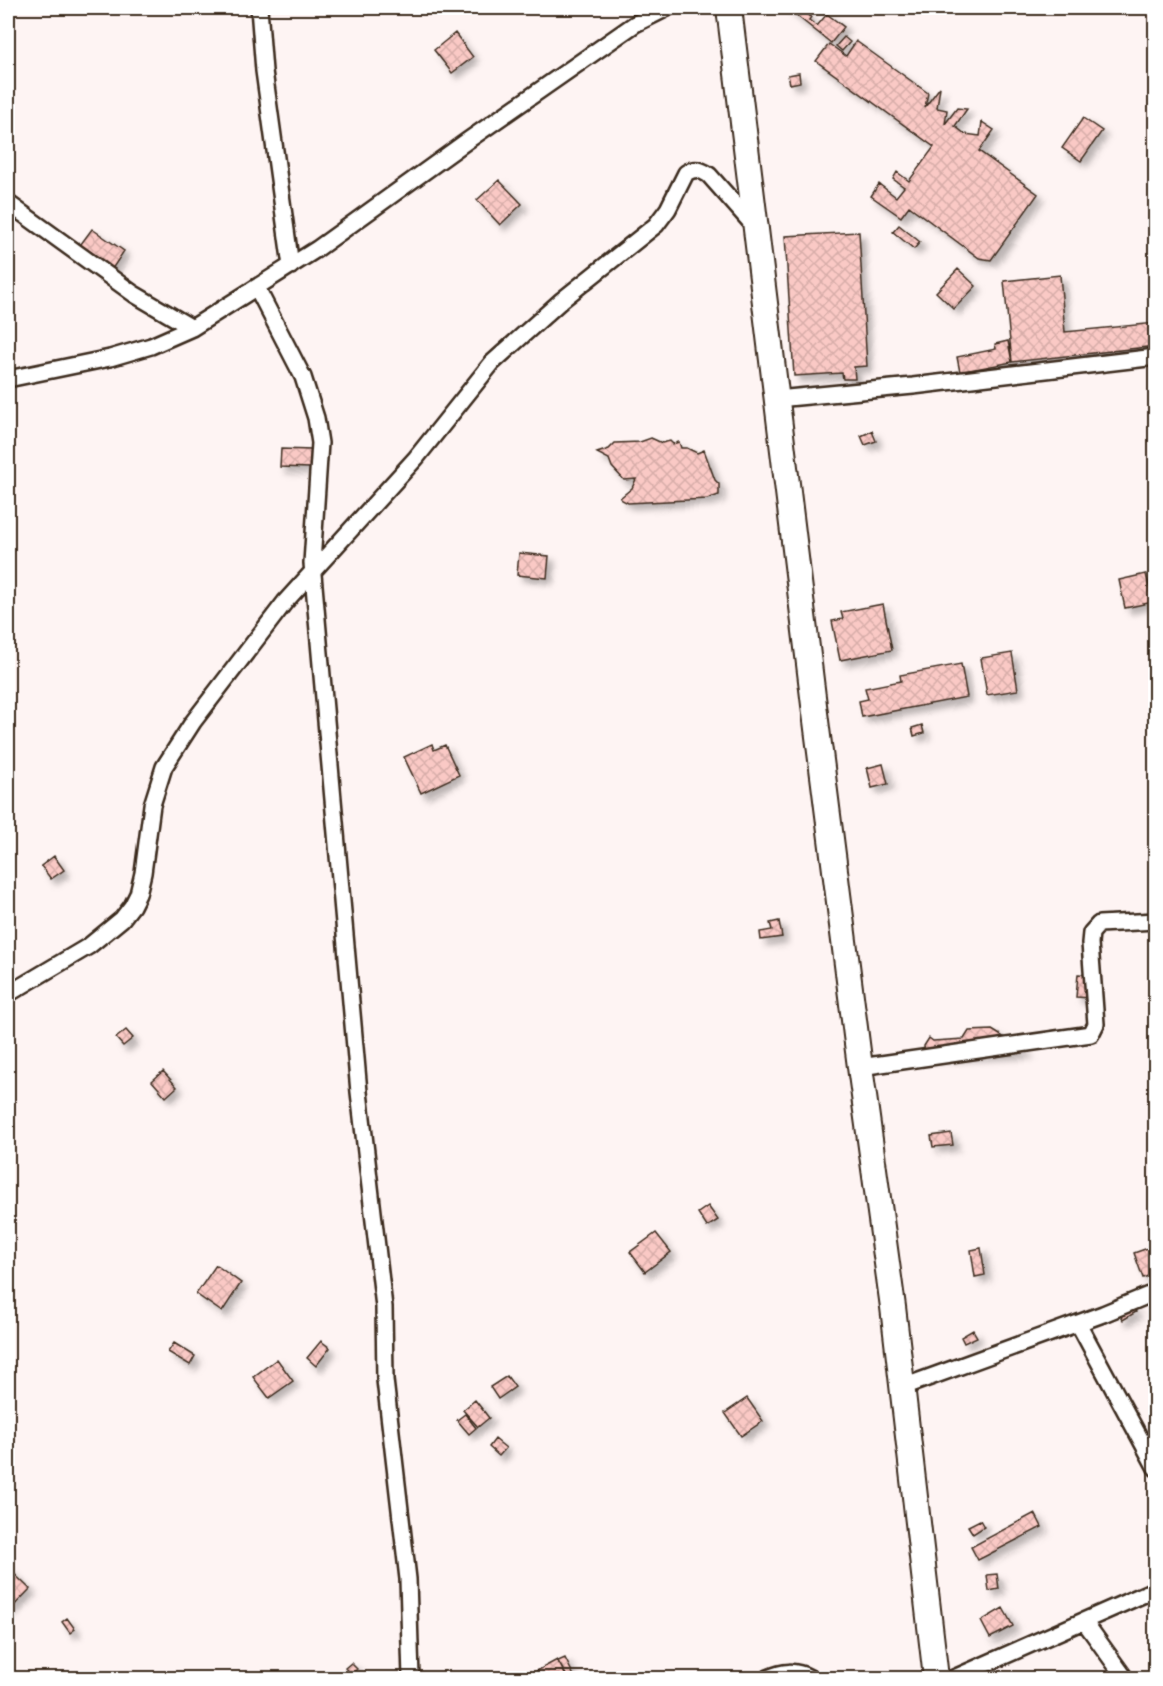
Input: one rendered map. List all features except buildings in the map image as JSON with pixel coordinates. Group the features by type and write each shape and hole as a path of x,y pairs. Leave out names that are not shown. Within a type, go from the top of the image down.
{"main road":[{"path":"729,8 860,1067 903,1387 936,1678"}],"street":[{"path":"259,8 264,71 291,266"},
{"path":"8,379 110,358 151,346 192,328 291,266 635,24 667,8"},
{"path":"8,994 89,946 122,919 132,906 138,894 143,873 152,805 164,767 193,723 285,602 416,458 460,400 499,355 562,300 656,225 668,209 686,173 697,169 709,175 757,230"},
{"path":"8,203 134,294 192,328"},
{"path":"257,288 303,377 316,418 320,443 313,571 359,1092 383,1295 385,1380 408,1579 411,1678"},
{"path":"777,399 914,386 1155,357"},
{"path":"860,1067 1091,1034 1096,1024 1090,943 1094,927 1099,924 1155,921"},
{"path":"903,1387 1078,1323 1155,1292"},
{"path":"1078,1323 1155,1468"},
{"path":"954,1678 1155,1589"},
{"path":"1084,1621 1125,1678"},
{"path":"768,1678 780,1673 792,1672 810,1678"}]}
